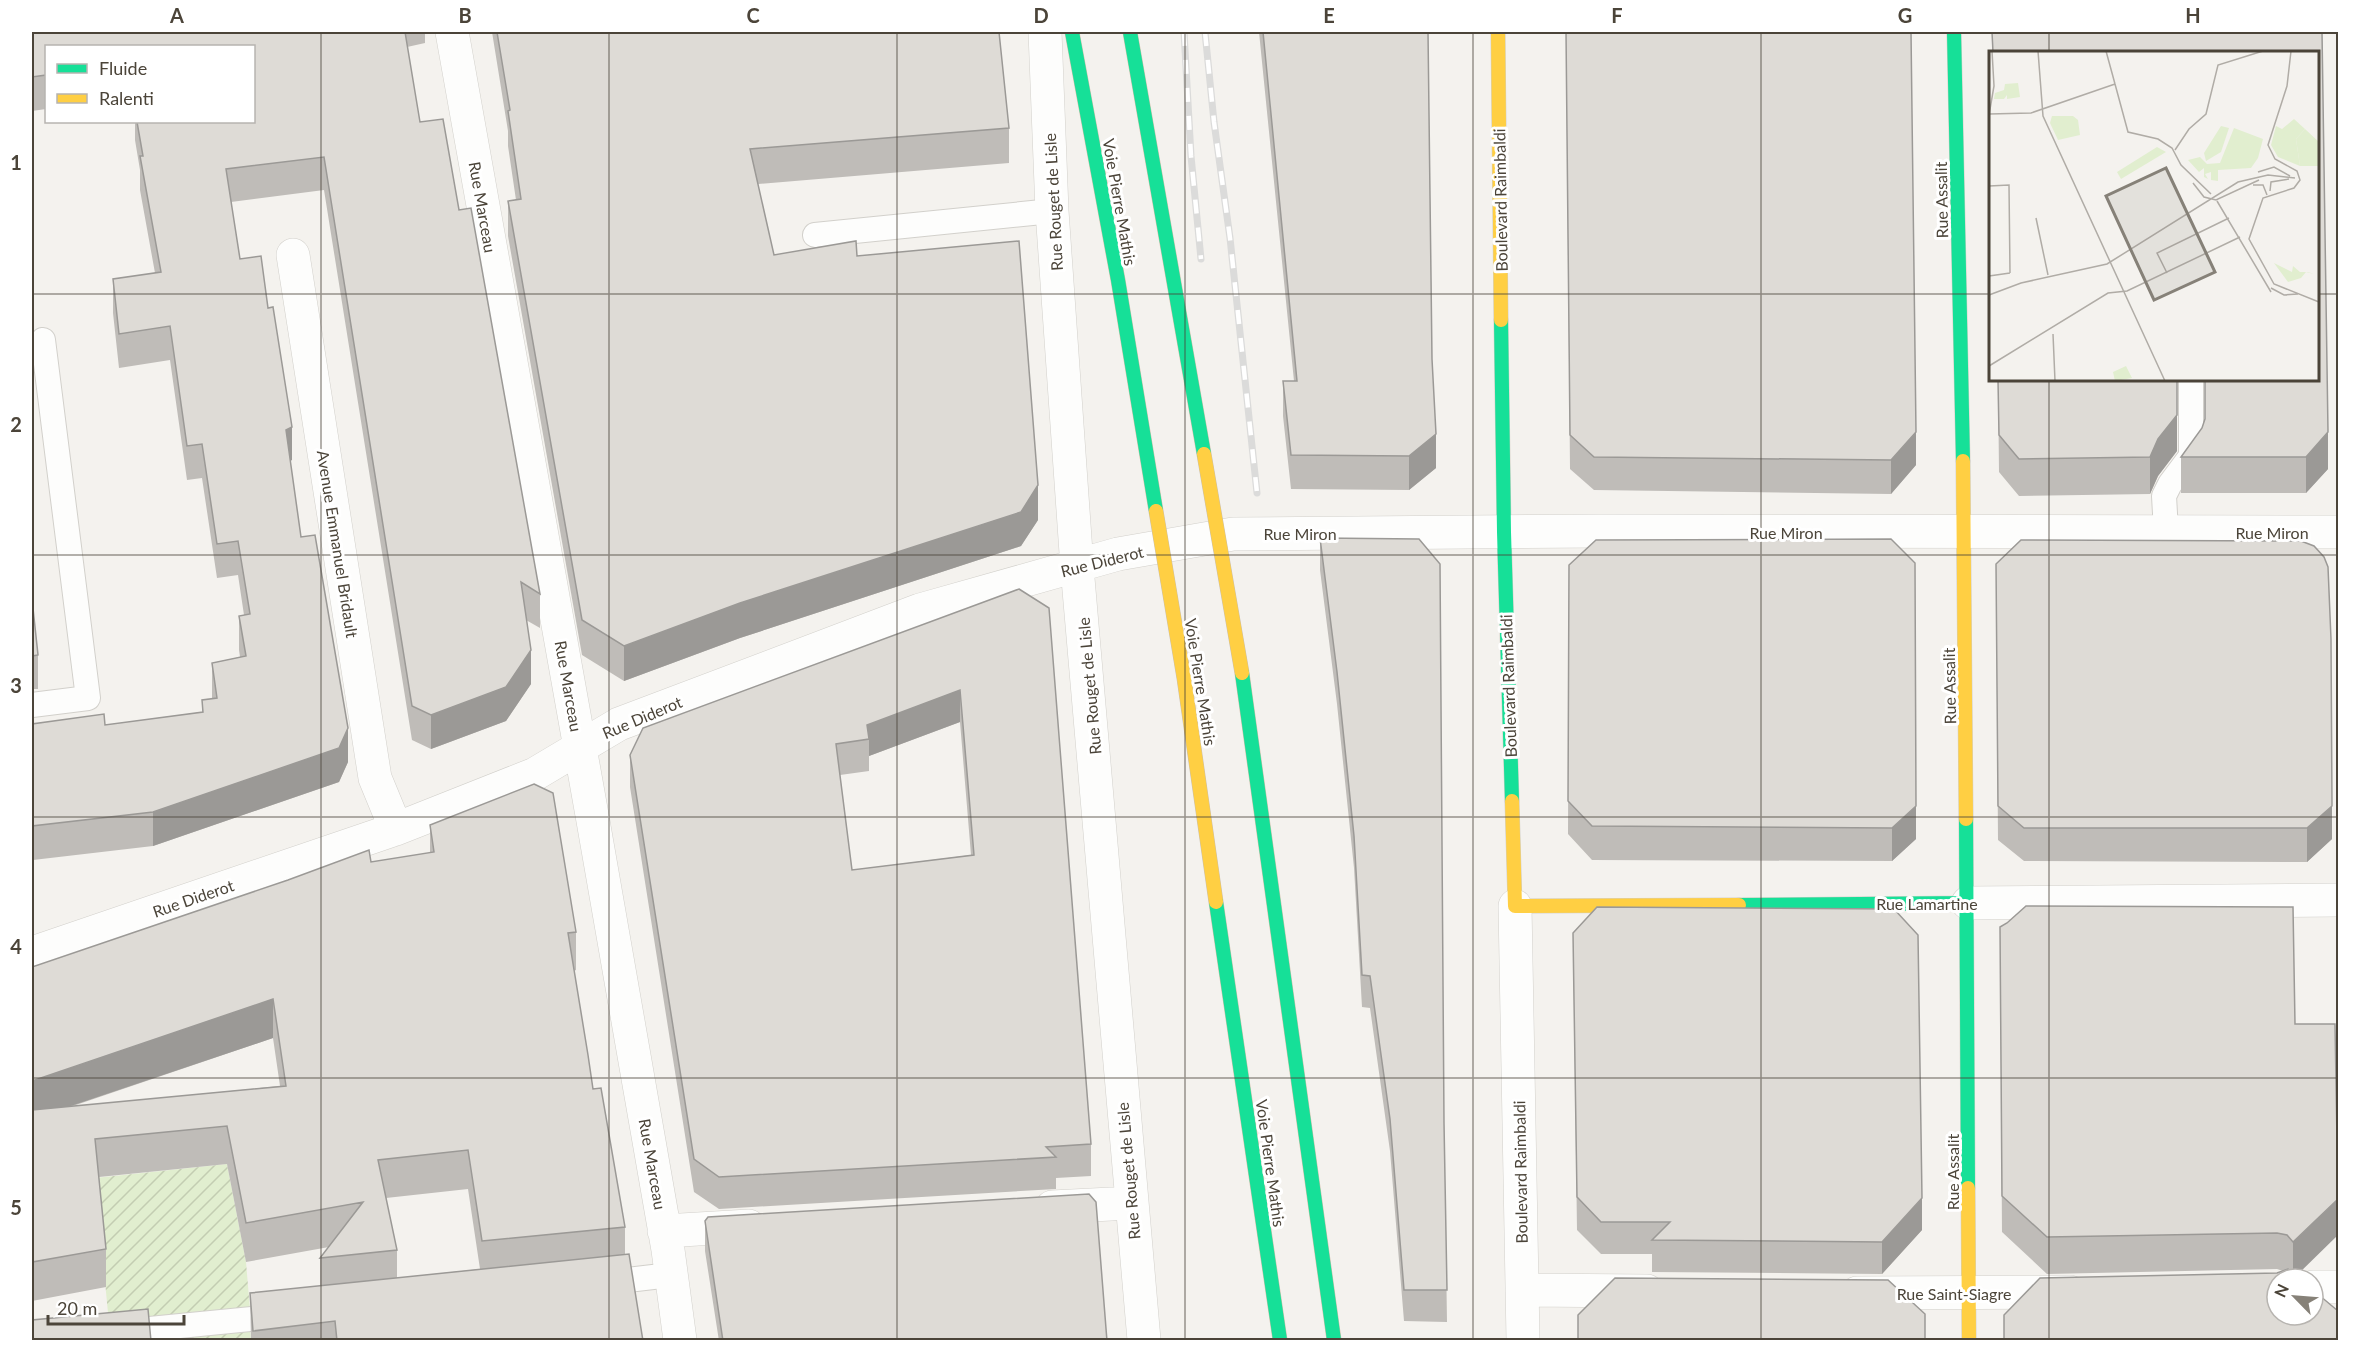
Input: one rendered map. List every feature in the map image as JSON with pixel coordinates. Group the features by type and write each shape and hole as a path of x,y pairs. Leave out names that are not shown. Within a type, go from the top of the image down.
{"main road":[{"name":"Voie Pierre Mathis","path":"1072,32 1118,280 1184,678 1280,1341"},
{"path":"1130,32 1241,667 1334,1341"},
{"name":"Boulevard Raimbaldi","path":"1498,32 1504,532 1515,906"},
{"name":"Rue Assalit","path":"1954,32 1964,533 1969,1341"},
{"name":"Rue Lamartine","path":"1515,906 1968,903"}],"street":[{"name":"Rue Marceau","path":"452,32 664,1231 680,1341"},
{"name":"Rue Rouget de Lisle","path":"1045,32 1052,211 1077,567 1083,609 1144,1341"},
{"name":"Avenue Emmanuel Bridault","path":"293,255 375,778 396,829"},
{"name":"Rue Miron","path":"1233,534 2338,532"},
{"name":"Rue Diderot","path":"32,953 396,829 535,774 619,723 920,610 1118,554 1233,534"},
{"name":"Rue Lamartine","path":"1968,903 2338,900"},
{"name":"Boulevard Raimbaldi","path":"1515,906 1523,1341"},
{"path":"1023,1209 1131,1203"},
{"path":"664,1231 784,1223"},
{"path":"1522,1290 1683,1292"},
{"name":"Rue Saint-Siagre","path":"1826,1293 2099,1292"}],"lane":[{"path":"815,235 1052,211"},
{"path":"32,705 88,698 43,340"},
{"path":"2166,531 2164,496 2191,456 2191,381"},
{"path":"579,1286 670,1275"},
{"path":"95,1335 308,1313"}],"green space":[{"path":"227,1164 246,1262 250,1309 109,1323 95,1178"},
{"path":"250,1330 251,1340 147,1340"}],"building":[{"path":"32,32 405,32 420,122 443,119 459,210 471,208 540,594 521,582 531,650 506,687 431,715 412,706 324,157 226,169 240,259 261,256 268,308 273,307 292,427 286,430 301,537 315,535 348,728 339,748 153,812 32,826 32,724 104,714 105,725 203,712 202,700 217,698 212,663 246,656 239,616 250,614 238,541 217,544 202,444 187,446 170,326 119,334 113,279 161,272 140,156 143,156 137,123 255,123 255,45 45,45 45,75 32,77"},
{"path":"497,32 999,32 1009,128 750,149 774,255 856,241 857,256 1019,241 1038,485 1021,512 740,603 624,646 582,620 508,201 521,199"},
{"path":"1263,32 1428,32 1432,359 1436,434 1409,456 1291,455 1283,381 1297,381"},
{"path":"1566,32 1911,32 1916,432 1891,460 1594,457 1570,435"},
{"path":"1992,32 2322,32 2328,432 2306,457 2181,457 2202,428 2205,419 2205,381 2319,381 2319,51 1993,51"},
{"path":"1998,381 2177,381 2177,415 2158,439 2150,457 2019,459 1999,435"},
{"path":"1320,538 1419,539 1440,564 1447,1290 1404,1290 1390,1119 1370,976 1362,975 1354,836"},
{"path":"1891,539 1915,563 1916,806 1892,828 1592,826 1568,801 1569,565 1596,540"},
{"path":"2021,540 2301,541 2314,546 2324,557 2328,567 2332,806 2307,828 2024,828 1998,806 1996,564"},
{"path":"1019,589 1049,608 1091,1144 1046,1147 1056,1157 719,1177 694,1159 630,755 643,728","holes":["960,690 974,855 852,870 836,744 869,739 867,725"]},
{"path":"32,599 38,655 32,656"},
{"path":"534,784 553,793 576,932 568,933 593,1089 601,1088 625,1227 482,1241 468,1150 378,1160 397,1250 320,1258 363,1202 246,1223 227,1126 95,1139 106,1249 32,1262 32,1110 286,1086 273,999 32,1081 32,967 369,850 371,862 434,852 430,825"},
{"path":"2026,906 2293,907 2295,1024 2335,1024 2338,1199 2293,1242 2287,1235 2277,1233 2047,1237 2002,1196 2000,927"},
{"path":"1597,907 1894,909 1918,935 1922,1198 1882,1242 1652,1240 1670,1222 1601,1222 1577,1197 1573,933"},
{"path":"1089,1194 1096,1202 1107,1341 723,1341 705,1221 708,1217"},
{"path":"629,1254 643,1341 337,1341 335,1321 253,1331 250,1293"},
{"path":"2265,1273 2265,1327 2325,1327 2325,1300 2338,1311 2338,1341 2004,1341 2004,1315 2040,1278"},
{"path":"1615,1278 1888,1280 1925,1314 1925,1341 1578,1341 1578,1315"},
{"path":"148,1309 151,1341 32,1341 32,1320"}],"railway":[{"path":"1184,32 1191,156 1201,259"},
{"path":"1205,32 1257,493"}],"traffic: fast":[{"path":"1072,32 1118,280 1156,511"},
{"path":"1130,32 1204,454"},
{"path":"1954,32 1963,461"},
{"path":"1501,320 1504,532 1512,801"},
{"path":"1242,673 1334,1340"},
{"path":"1966,819 1968,1188"},
{"path":"1216,902 1280,1340"},
{"path":"1739,905 1968,903"}],"traffic: slow":[{"path":"1498,32 1501,320"},
{"path":"1204,454 1242,673"},
{"path":"1963,461 1966,819"},
{"path":"1156,511 1184,678 1216,902"},
{"path":"1512,801 1515,906 1739,905"},
{"path":"1968,1188 1969,1340"}]}
